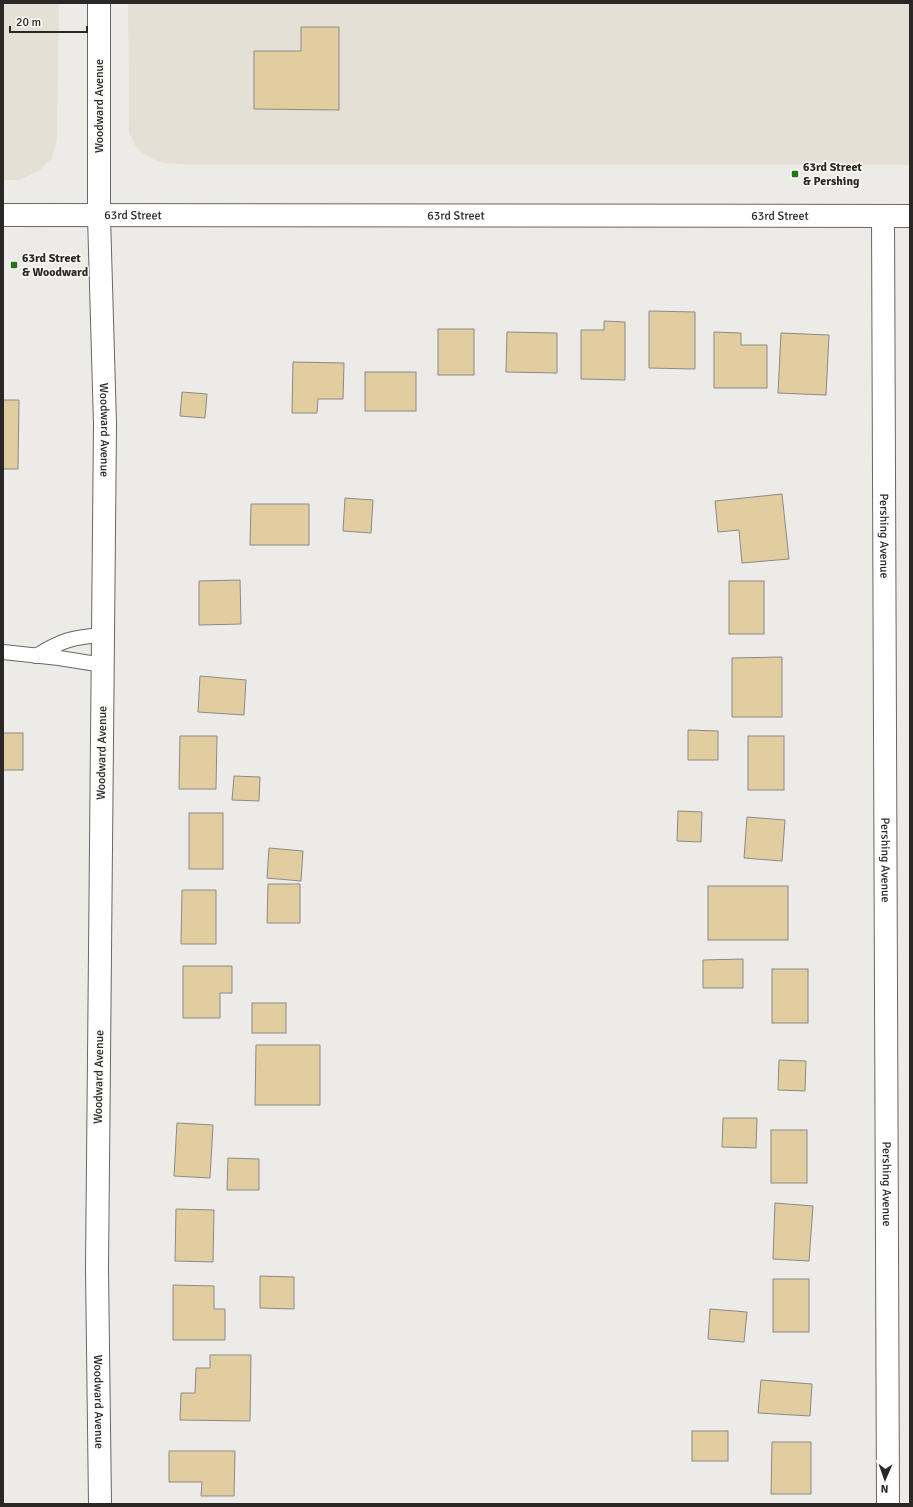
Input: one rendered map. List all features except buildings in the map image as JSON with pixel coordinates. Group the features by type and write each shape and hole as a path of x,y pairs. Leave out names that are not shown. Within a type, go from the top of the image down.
{"street":[{"name":"Woodward Avenue","path":"99,3 99,216 105,424 97,1269 100,1504"},
{"name":"63rd Street","path":"3,215 910,216"},
{"name":"Pershing Avenue","path":"883,216 888,1504"}],"lane":[{"path":"36,656 54,644 77,637 103,635"},
{"path":"3,652 103,665"}],"shaded area":[{"path":"3,3 59,3 57,140 52,158 40,170 20,180 3,180"},
{"path":"128,3 910,3 910,165 193,165 163,163 142,153 135,145 129,133"}],"place":[{"name":"63rd Street & Pershing","path":"795,174"},
{"name":"63rd Street & Woodward","path":"14,265"}]}
